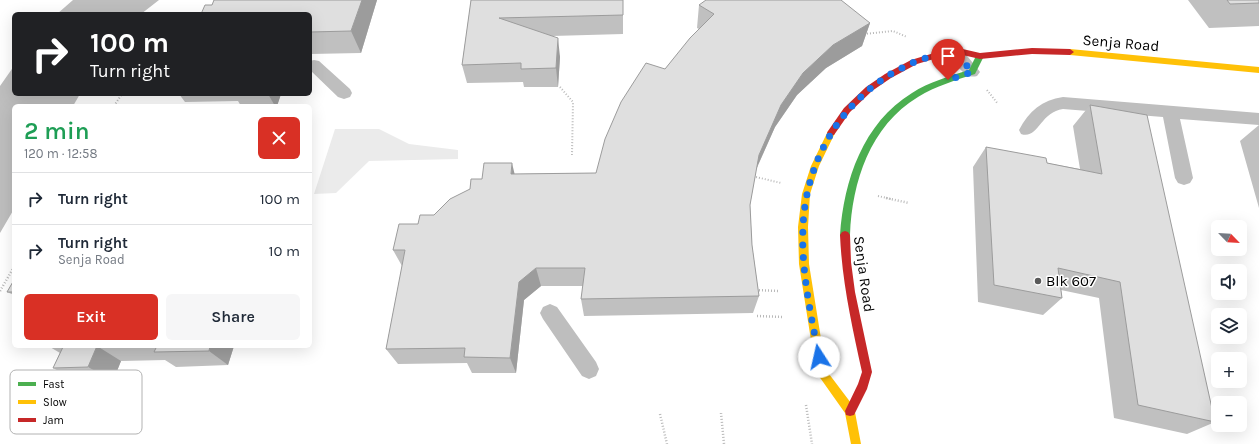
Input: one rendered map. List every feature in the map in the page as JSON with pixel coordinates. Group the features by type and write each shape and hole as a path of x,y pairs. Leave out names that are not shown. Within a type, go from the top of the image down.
{"street":[{"name":"Senja Road","path":"856,444 850,411 821,372 804,264 802,227 806,194 821,152 828,138 847,110 869,89 901,68 914,62 954,50 980,56 1032,50 1072,52 1259,70"},
{"path":"972,72 980,56"},
{"name":"Senja Road","path":"850,411 867,373 849,284 845,255 845,215 853,175 863,153 874,137 888,119 903,105 930,88 972,72"}],"lane":[{"path":"954,50 972,72"},
{"path":"314,65 344,92"},
{"path":"1027,130 1032,120 1040,113 1056,104 1170,111 1259,119"},
{"path":"1170,111 1184,178"},
{"path":"550,313 589,369"}],"path":[{"path":"863,34 893,31 913,40"},
{"path":"560,87 573,102 572,155"},
{"path":"985,88 998,104"},
{"path":"756,177 777,182"},
{"path":"874,196 909,203"},
{"path":"0,291 12,270"},
{"path":"753,290 782,291"},
{"path":"757,316 785,318"},
{"path":"806,404 812,444"},
{"path":"721,413 724,444"},
{"path":"660,414 667,444"}],"shaded area":[{"path":"73,0 159,0 144,12 59,12"},
{"path":"12,69 12,96 79,96 74,104 12,104 12,212 0,233 0,86"},
{"path":"335,129 379,129 409,144 458,150 458,159 369,161 336,193 314,194"}],"building":[{"path":"214,0 362,0 351,31 312,32 312,12 202,12 205,5 212,5"},
{"path":"471,0 623,0 623,15 499,18 558,38 556,68 521,69 521,63 462,65"},
{"path":"706,0 841,0 870,23 833,45 803,73 781,105 759,155 750,205 752,245 759,296 581,299 585,268 536,268 519,282 510,358 464,357 465,348 386,349 405,250 393,250 399,224 418,224 420,215 434,215 450,199 470,189 471,179 482,179 484,163 512,163 511,174 596,173 605,139 621,102 646,63 665,69 690,38 714,14 699,5"},
{"path":"1227,0 1259,0 1259,3 1230,4"},
{"path":"1090,105 1147,115 1211,404 1211,421 1138,405 1120,282 1058,268 1062,298 994,285 986,147 1046,158 1047,163 1102,174"},
{"path":"12,283 12,292 7,292"},
{"path":"63,348 96,348 88,367 53,368"},
{"path":"156,348 210,348 209,351 154,352"}],"traffic: fast":[{"path":"845,235 849,195 855,175 862,156 872,138 884,122 898,107 915,95 943,82 972,72 980,56"}],"traffic: slow":[{"path":"1070,52 1259,70"},
{"path":"831,133 815,166 806,194 803,227 804,264 821,372 850,411 856,444"}],"traffic: jam":[{"path":"831,133 847,110 869,89 888,76 914,62 954,50 980,56 1032,51 1070,52"},
{"path":"845,235 846,262 850,292 867,372 863,385 850,411"}],"place":[{"name":"Blk 607","path":"1038,281"}],"route":[{"path":"819,357 804,264 802,227 806,194 815,166 828,138 847,110 869,89 901,68 931,56 954,50 972,72 948,80"}]}
